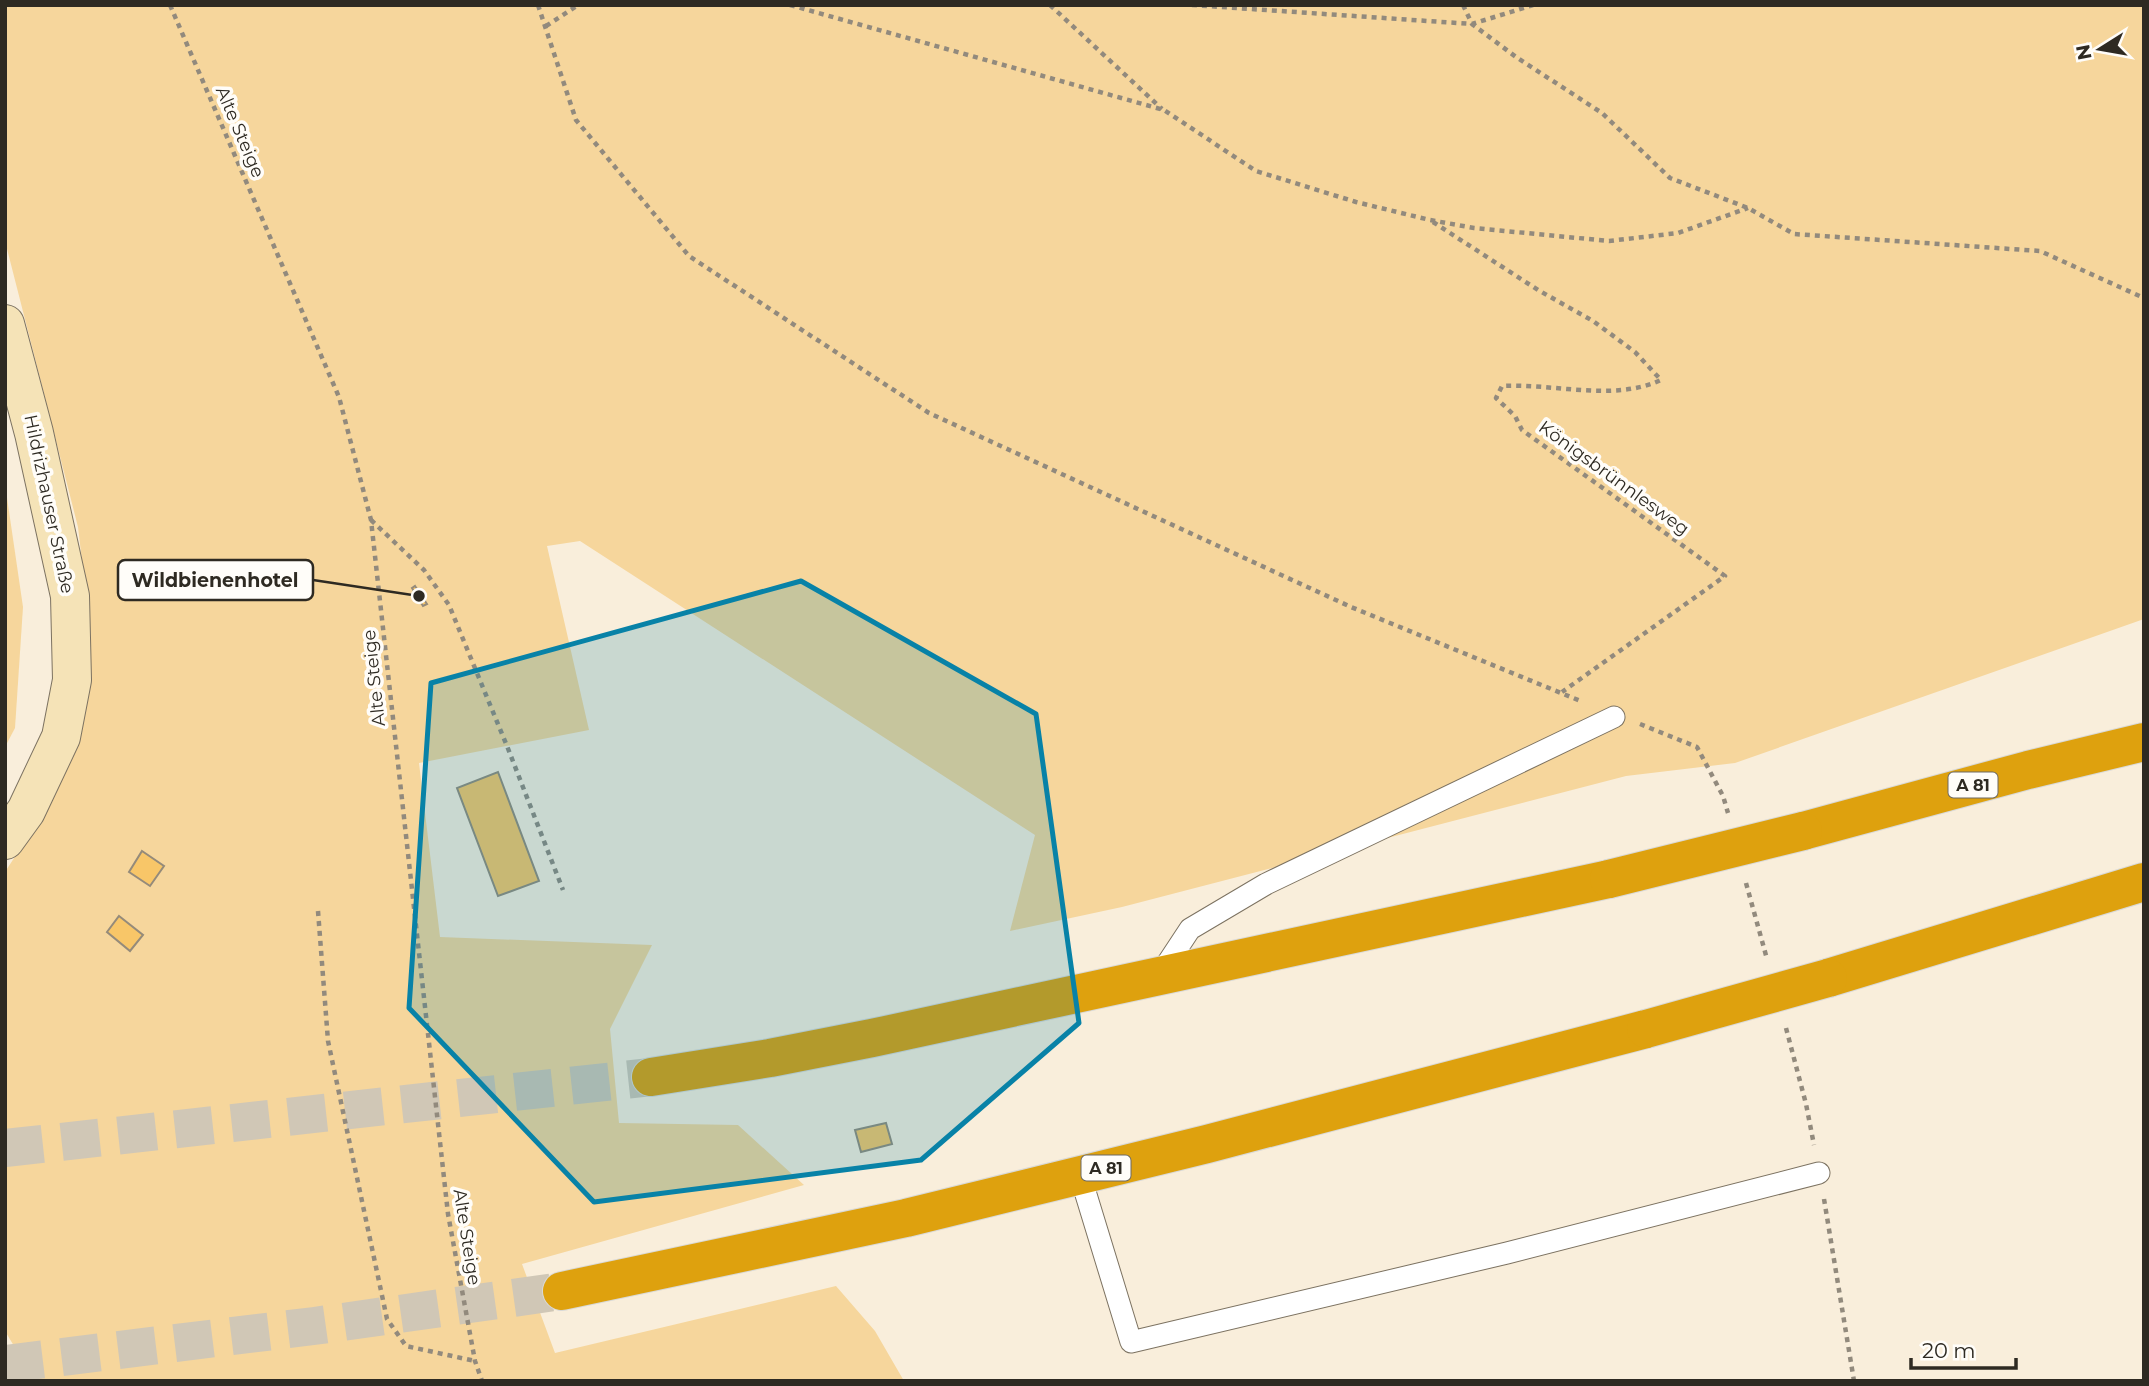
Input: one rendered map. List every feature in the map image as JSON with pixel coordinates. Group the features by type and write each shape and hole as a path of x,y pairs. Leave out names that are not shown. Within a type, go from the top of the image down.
{"highway":[{"name":"A 81","path":"651,1077 872,1038 1609,878 1803,831 2028,770 2144,742"},
{"name":"A 81","path":"562,1291 906,1218 1207,1144 1646,1030 1828,978 2144,881"}],"main road":[{"name":"Hildrizhauser Straße","path":"5,324 34,433 70,596 72,680 61,737 26,811 5,840"}],"lane":[{"path":"1159,976 1190,929 1266,884 1614,717"},
{"path":"1080,1175 1130,1342 1507,1253 1819,1173"}],"path":[{"name":"Alte Steige","path":"170,5 339,397 371,520 448,1214 475,1361 482,1381"},
{"path":"537,5 546,26 578,5"},
{"path":"790,5 1164,110"},
{"path":"1050,5 1164,110 1256,171 1356,202 1474,228 1609,241 1678,233 1748,208"},
{"path":"1192,5 1472,24 1533,5"},
{"path":"1462,5 1472,24 1516,57 1602,113 1670,178 1748,208 1794,234 2040,251 2144,298"},
{"name":"Königsbrünnlesweg","path":"546,26 576,120 689,256 929,413 1351,607 1562,692 1725,576 1522,429 1515,416 1496,398 1502,386 1531,384 1602,391 1644,388 1661,380 1635,352 1593,321 1538,290 1430,220"},
{"path":"371,520 424,570 449,605 508,746 563,890"},
{"path":"318,911 328,1041 387,1319 406,1346 475,1361"}],"highlighted area":[{"path":"801,581 1036,714 1079,1023 921,1160 594,1202 409,1008 431,683"}],"shaded area":[{"path":"5,5 2144,5 2144,619 1735,763 1626,776 1122,907 1010,931 1035,835 580,541 547,546 589,730 419,763 440,937 652,945 610,1029 619,1123 738,1125 804,1185 522,1264 555,1353 836,1286 875,1331 904,1381 35,1381 5,1331 5,872 16,855 83,713 91,637 78,527 5,241"},
{"path":"5,484 23,607 15,728 5,747"}],"building":[{"path":"415,586 427,604 423,606 412,588"},
{"path":"498,772 539,881 498,896 457,788"},
{"path":"142,851 164,866 150,886 129,872"},
{"path":"119,916 143,935 130,951 107,932"},
{"path":"886,1123 892,1144 861,1152 855,1130"}],"tunnel":[{"path":"5,1148 651,1077"},
{"path":"5,1364 314,1326 562,1291"}],"place":[{"name":"Wildbienenhotel","path":"419,596"}]}
